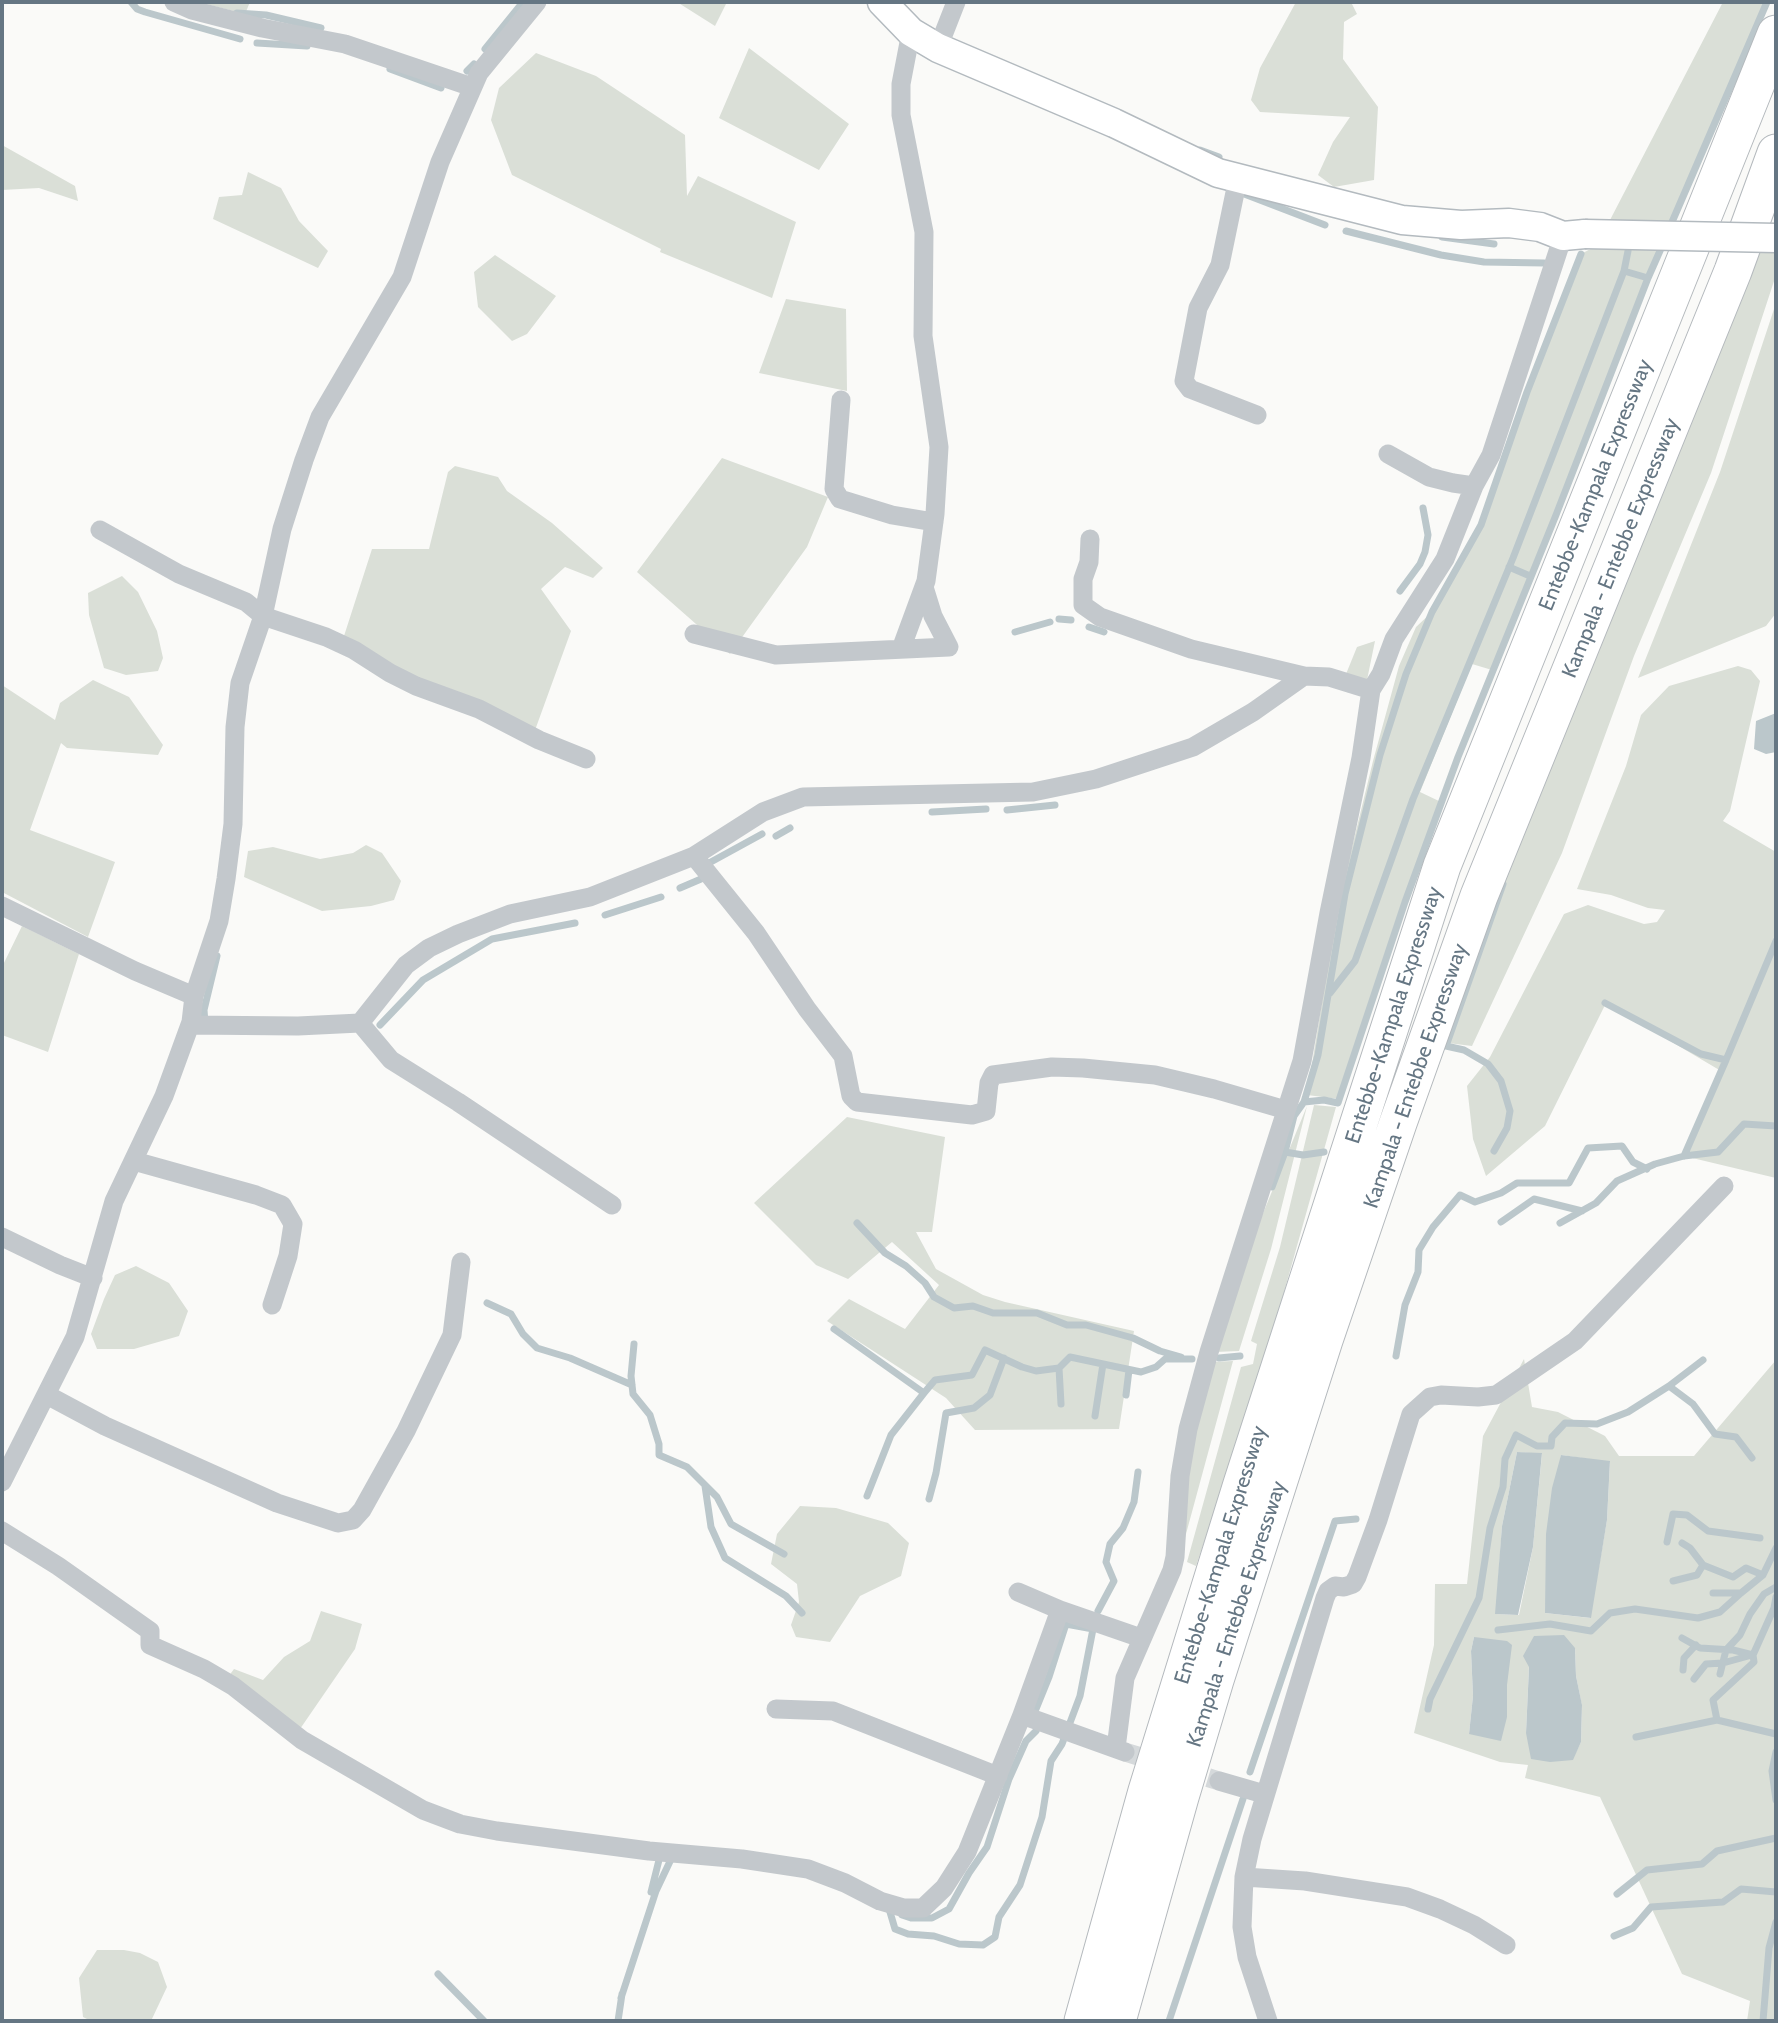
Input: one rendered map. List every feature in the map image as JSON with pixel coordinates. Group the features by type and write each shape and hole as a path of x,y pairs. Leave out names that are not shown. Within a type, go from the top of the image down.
{"highway":[{"name":"Entebbe-Kampala Expressway","path":"1083,2021 1147,1791 1238,1497 1442,866 1776,34"},
{"name":"Kampala - Entebbe Expressway","path":"1117,2021 1215,1680 1324,1340 1398,1123 1479,896 1733,271 1776,153"}],"street":[{"path":"174,2 262,28 345,44 472,87"},
{"path":"2,1482 75,1337 114,1200 164,1096 190,1025 194,996 219,921 233,824 235,727 240,683 263,616 282,529 316,427 402,277 440,162 472,87 486,62 537,2"},
{"path":"882,2 911,32 938,48 1114,123 1218,173 1402,220 1461,225 1509,223 1574,235 1776,238"},
{"path":"938,48 956,2"},
{"path":"901,649 924,587 934,522 939,447 923,336 924,232 901,115 901,84 911,32"},
{"path":"1238,178 1220,265 1198,308 1184,381 1189,389 1257,415"},
{"path":"1022,1716 1121,1750 1125,1678 1141,1638 1166,1589 1175,1557 1180,1476 1188,1429 1209,1352 1302,1061 1361,758 1371,690 1381,674 1394,639 1445,559 1474,486 1491,455 1574,235"},
{"path":"841,400 834,489 840,499 892,516 934,522"},
{"path":"1388,454 1429,477 1474,486"},
{"path":"100,530 180,574 246,602 263,616 326,637 354,650 416,687 479,709 539,740 586,759"},
{"path":"1090,539 1089,562 1083,579 1083,605 1100,617 1191,649 1304,676 1329,677 1371,690"},
{"path":"694,634 776,655 949,647 933,616 924,587"},
{"path":"190,1025 298,1026 360,1023 406,965 429,948 458,933 510,914 590,897 694,856 763,812 803,797 1033,792 1096,779 1193,747 1253,712 1304,676"},
{"path":"694,856 756,933 842,1056 851,1097 857,1102 972,1115 986,1111 989,1083 993,1075 1052,1067 1155,1075 1286,1110"},
{"path":"2,906 135,971 194,996"},
{"path":"360,1023 391,1060 612,1205"},
{"path":"134,1161 282,1205 293,1224 288,1256 272,1305"},
{"path":"1268,2021 1247,1956 1241,1909 1244,1877 1264,1794 1325,1598 1328,1591 1335,1586 1353,1584 1357,1577 1411,1414 1430,1397 1496,1395 1575,1341 1724,1186"},
{"path":"2,1237 93,1278"},
{"path":"47,1395 105,1426 277,1503 338,1523 353,1520 362,1510 406,1431 453,1335 461,1262"},
{"path":"2,1531 58,1566 150,1631 150,1645 204,1669 233,1686 302,1740 424,1811 460,1824 635,1850 742,1859 808,1869 845,1882 880,1901 904,1908 923,1908 944,1888 967,1852 1022,1716 1060,1610"},
{"path":"1018,1592 1060,1610 1141,1638"},
{"path":"776,1709 833,1711 998,1776"},
{"path":"1219,1781 1264,1794"},
{"path":"1244,1877 1305,1881 1407,1896 1474,1925 1506,1945"}],"shaded area":[{"path":"198,2 250,2 245,14"},
{"path":"677,2 727,2 715,26"},
{"path":"1296,2 1351,2 1357,14 1344,22 1343,59 1378,107 1374,180 1334,187 1318,175 1333,142 1350,117 1260,112 1251,100 1260,68"},
{"path":"1723,2 1767,2 1671,225 1610,220"},
{"path":"749,48 849,124 819,170 719,118"},
{"path":"536,53 596,76 685,135 687,196 698,176 796,222 772,298 660,252 661,249 512,175 491,120 499,88"},
{"path":"2,145 75,186 78,201 39,188 2,190"},
{"path":"248,172 281,188 299,221 328,251 318,268 213,219 219,197 242,195"},
{"path":"1598,245 1661,248 1492,670 1472,664 1420,792 1441,802 1339,1099 1307,1095 1337,909 1399,666 1416,627 1432,612 1481,525 1527,392 1581,254"},
{"path":"1754,250 1776,251 1776,275 1711,473 1634,656 1562,853 1472,1046 1448,1043 1543,779"},
{"path":"495,255 556,296 527,334 512,341 478,307 474,272"},
{"path":"786,299 846,309 847,391 759,373"},
{"path":"1776,303 1776,613 1766,626 1638,678 1720,472"},
{"path":"722,458 828,497 807,547 730,654 637,572"},
{"path":"455,466 498,477 507,491 552,523 603,568 593,578 565,567 541,589 571,631 534,733 406,679 344,636 372,549 429,549 448,472"},
{"path":"122,576 138,592 157,631 163,658 158,671 126,675 104,668 89,615 88,593"},
{"path":"1375,641 1367,680 1344,679 1357,647"},
{"path":"1738,666 1751,670 1760,681 1730,811 1723,821 1776,852 1776,1178 1684,1156 1721,1071 1606,1003 1545,1126 1486,1176 1473,1139 1467,1086 1490,1057 1564,914 1588,905 1644,924 1657,922 1665,910 1577,889 1626,766 1641,715 1669,686"},
{"path":"93,680 129,697 163,745 158,755 67,748 61,743 30,830 115,862 88,937 2,892 2,685 55,720 60,703"},
{"path":"1776,713 1776,752 1766,754 1754,749 1756,721"},
{"path":"366,845 382,853 401,881 394,900 371,906 322,911 244,877 248,851 273,847 320,859 353,853"},
{"path":"22,926 79,954 48,1052 2,1035 2,967"},
{"path":"1314,1105 1336,1107 1263,1367 1196,1566 1187,1562 1241,1367 1253,1364 1257,1344 1251,1341 1280,1247"},
{"path":"1307,1106 1271,1249 1239,1351 1215,1352 1250,1245"},
{"path":"847,1117 945,1137 932,1232 916,1232 936,1269 983,1295 1005,1302 1134,1331 1119,1429 975,1430 946,1398 827,1321 849,1299 905,1329 939,1285 892,1242 848,1279 816,1265 754,1203"},
{"path":"136,1266 169,1283 188,1311 179,1336 134,1349 97,1349 91,1334 115,1275"},
{"path":"1524,1359 1532,1407 1558,1412 1605,1436 1619,1456 1694,1456 1776,1360 1775,2021 1747,2021 1750,2001 1682,1974 1600,1797 1525,1778 1528,1765 1500,1762 1414,1733 1434,1645 1435,1584 1467,1584 1483,1436","holes":["1517,1452 1542,1454 1533,1547 1519,1615 1496,1614 1502,1526","1561,1455 1610,1462 1607,1520 1590,1618 1545,1613","1474,1637 1507,1685 1507,1717 1469,1734 1473,1696 1471,1651","1575,1648 1576,1676 1582,1706 1581,1742 1575,1754 1526,1733 1529,1666"]},
{"path":"1233,1361 1180,1556 1193,1433 1211,1362"},
{"path":"1517,1452 1542,1453 1533,1547 1518,1615 1495,1614 1502,1526"},
{"path":"1561,1455 1610,1461 1607,1520 1591,1618 1545,1613 1546,1534 1552,1488"},
{"path":"800,1506 836,1508 888,1523 909,1543 901,1576 860,1596 830,1642 796,1637 791,1625 799,1602 797,1584 771,1564 777,1534"},
{"path":"321,1611 362,1624 355,1649 300,1729 225,1681 234,1669 263,1680 284,1657 310,1641"},
{"path":"1564,1635 1575,1648 1576,1676 1582,1705 1581,1742 1573,1760 1550,1762 1531,1759 1526,1733 1529,1667 1523,1656 1534,1636"},
{"path":"1474,1637 1507,1641 1512,1645 1507,1685 1507,1717 1501,1741 1469,1734 1473,1696 1471,1651"},
{"path":"97,1950 140,1953 158,1962 167,1987 151,2021 91,2021 83,2017 79,1978"}],"waterway":[{"path":"131,2 137,9 145,12 240,39"},
{"path":"485,49 523,2"},
{"path":"1669,229 1767,2"},
{"path":"237,13 266,15 321,28"},
{"path":"257,43 307,46"},
{"path":"467,71 474,64"},
{"path":"390,69 441,88"},
{"path":"1200,150 1219,157"},
{"path":"1239,192 1325,225"},
{"path":"1346,231 1441,255 1484,262 1544,263"},
{"path":"1442,237 1494,244"},
{"path":"1304,1102 1324,1100 1338,1103 1405,902 1458,757 1663,244"},
{"path":"1330,993 1355,961 1413,799 1513,558 1624,271 1628,251"},
{"path":"1272,1187 1294,1116 1304,1102 1318,1055 1345,894 1380,755 1406,674 1432,612 1481,525 1527,392 1581,254"},
{"path":"1624,271 1648,278"},
{"path":"1400,591 1420,564 1425,552 1428,535 1423,508"},
{"path":"1509,567 1530,576"},
{"path":"1059,619 1071,620"},
{"path":"1015,632 1050,622"},
{"path":"1089,627 1104,632"},
{"path":"1007,810 1055,805"},
{"path":"932,812 986,809"},
{"path":"776,836 790,828"},
{"path":"709,863 762,834"},
{"path":"680,888 701,879"},
{"path":"1494,1151 1507,1128 1510,1111 1501,1081 1488,1064 1464,1050 1446,1046 1503,884"},
{"path":"605,915 661,897"},
{"path":"380,1025 423,980 492,939 575,923"},
{"path":"1605,1003 1701,1054 1726,1060 1776,941"},
{"path":"205,1023 204,1010 217,956"},
{"path":"1684,1156 1726,1060"},
{"path":"1560,1223 1596,1203 1617,1181 1655,1164 1684,1156 1718,1152 1744,1124 1776,1126"},
{"path":"1396,1356 1405,1305 1418,1272 1419,1250 1433,1227 1460,1195 1475,1202 1501,1193 1517,1183 1569,1183 1588,1148 1622,1146 1633,1162 1647,1169"},
{"path":"1285,1152 1303,1155 1324,1152"},
{"path":"1501,1222 1534,1199 1582,1211"},
{"path":"857,1223 885,1253 906,1266 925,1283 934,1297 954,1308 973,1306 993,1313 1037,1313 1067,1325 1086,1325 1133,1338 1160,1351 1181,1357"},
{"path":"487,1303 511,1314 523,1334 537,1348 570,1358 632,1385"},
{"path":"834,1329 924,1393"},
{"path":"634,1344 631,1376 633,1394 650,1415 659,1444 659,1455 687,1467 717,1497 731,1524 784,1554"},
{"path":"867,1496 891,1435 924,1393 935,1380 972,1375 985,1350 1036,1371 1059,1368 1070,1357 1141,1372 1156,1367 1165,1359 1192,1359"},
{"path":"1219,1358 1240,1356"},
{"path":"929,1499 946,1413 974,1408 990,1395 1004,1358"},
{"path":"1703,1360 1669,1386 1693,1404 1715,1434 1736,1437 1752,1458"},
{"path":"1095,1416 1103,1364"},
{"path":"1059,1368 1061,1404"},
{"path":"1126,1395 1129,1370"},
{"path":"1428,1709 1430,1699 1479,1598 1490,1528 1503,1487 1505,1459 1516,1435 1537,1446 1551,1446 1552,1437 1565,1423 1597,1424 1628,1412 1669,1386"},
{"path":"1098,1611 1114,1581 1106,1562 1110,1544 1123,1528 1134,1502 1138,1472"},
{"path":"705,1486 711,1527 725,1558 786,1596 802,1613"},
{"path":"1667,1542 1673,1514 1687,1515 1708,1531 1760,1538"},
{"path":"1250,1772 1335,1521 1356,1519"},
{"path":"1682,1543 1690,1548 1703,1565 1733,1577 1746,1568 1763,1575"},
{"path":"1713,1593 1741,1593 1763,1575 1776,1548"},
{"path":"1673,1581 1697,1575 1703,1565"},
{"path":"1720,1674 1726,1650 1740,1635 1764,1594 1776,1587"},
{"path":"1498,1630 1550,1624 1591,1631 1610,1613 1635,1609 1698,1618 1720,1612 1741,1593"},
{"path":"1717,1720 1713,1700 1754,1662 1753,1655 1774,1608 1776,1597"},
{"path":"890,1912 895,1929 908,1934 934,1936 959,1944 983,1945 995,1937 999,1917 1020,1885 1042,1817 1051,1761 1062,1744 1080,1696 1093,1629 1066,1624 1036,1709"},
{"path":"1682,1638 1700,1648 1733,1650 1753,1655"},
{"path":"1683,1670 1684,1658 1696,1645"},
{"path":"1694,1679 1706,1664 1723,1663 1752,1655"},
{"path":"1636,1737 1717,1720 1776,1734"},
{"path":"902,1915 932,1918 949,1909 987,1847 1009,1779 1026,1741 1036,1731"},
{"path":"1776,1752 1772,1771 1776,1800"},
{"path":"1169,2021 1243,1799"},
{"path":"1617,1894 1647,1870 1702,1864 1717,1851 1776,1838"},
{"path":"621,1998 656,1891 673,1855"},
{"path":"651,1892 660,1856 657,1856"},
{"path":"1614,1936 1633,1928 1651,1907 1723,1902 1741,1889 1776,1892"},
{"path":"1763,2021 1769,1948 1776,1922"},
{"path":"438,1974 484,2021"},
{"path":"618,2021 622,1994"}],"tunnel":[{"path":"1125,1752 1219,1781"}]}
